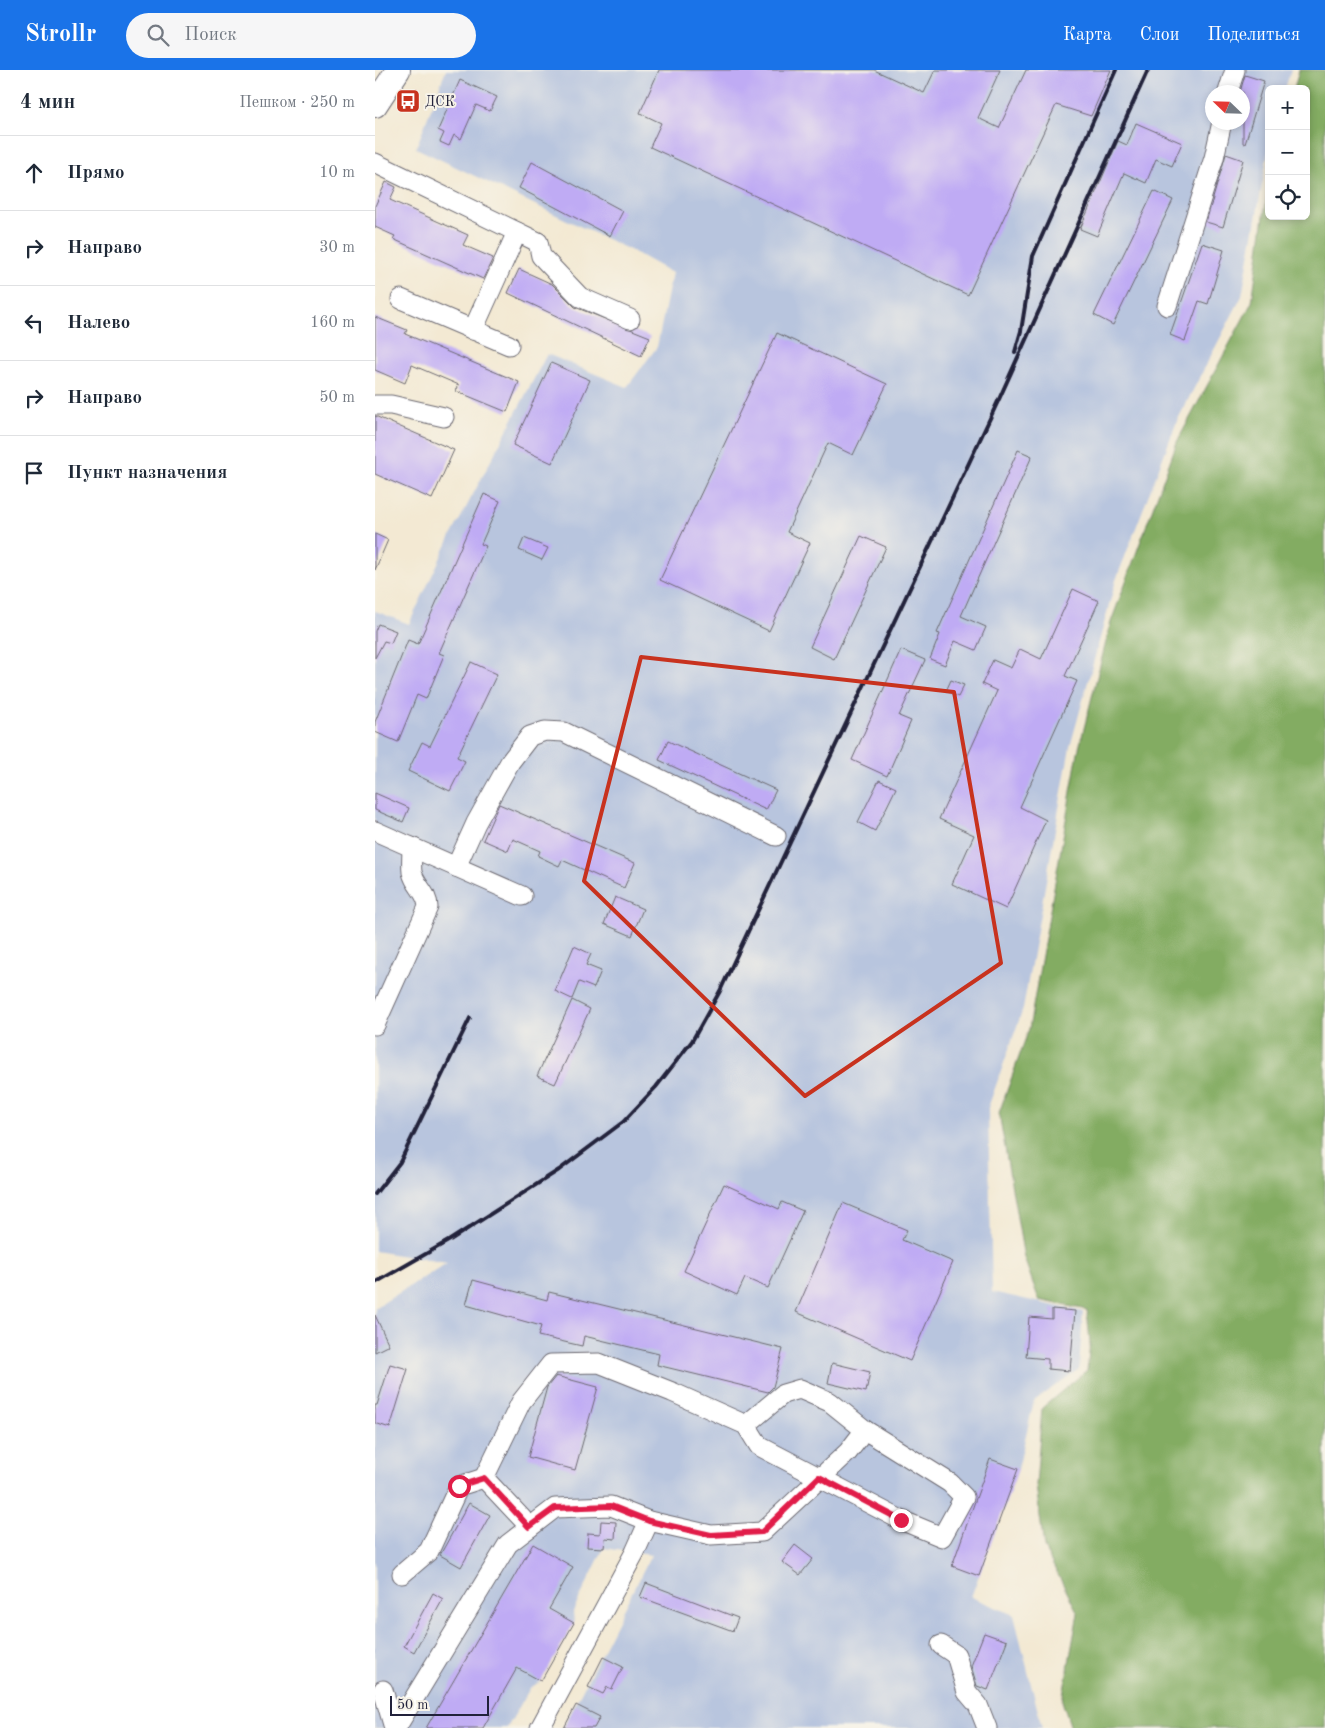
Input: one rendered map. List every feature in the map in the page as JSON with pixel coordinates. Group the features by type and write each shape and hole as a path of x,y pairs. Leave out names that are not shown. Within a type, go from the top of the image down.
{"main road":[{"path":"375,105 398,70"}],"street":[{"path":"1230,85 1235,70"},
{"path":"1167,306 1214,158 1220,130"},
{"path":"375,162 538,242 541,256 580,297 630,319"},
{"path":"473,330 517,232"},
{"path":"401,299 509,345"},
{"path":"375,405 391,405 444,417"},
{"path":"457,867 476,824 510,762 530,736 545,731 563,732 776,836"},
{"path":"375,831 522,896"},
{"path":"376,1019 428,907 426,895 419,887 412,871 412,847"},
{"path":"402,1574 429,1551 459,1486 484,1478 521,1402 551,1364 599,1363 672,1392 746,1425 759,1446 901,1520 942,1537 964,1497 950,1483 865,1430 830,1402 800,1390 783,1394 746,1425"},
{"path":"395,1728 508,1544 555,1508 611,1506 649,1521 711,1535 762,1532 848,1452 865,1430"},
{"path":"484,1478 529,1527"},
{"path":"540,1728 635,1552 649,1521"},
{"path":"941,1645 956,1655 967,1692 978,1704 987,1728"},
{"path":"383,1690 395,1728"}],"highlighted area":[{"path":"641,657 954,692 1001,963 805,1096 584,881"}],"shaded area":[{"path":"446,70 1291,70 1286,85 1265,85 1265,169 1242,296 1177,421 1116,580 1070,747 1023,1009 988,1108 992,1292 1083,1312 1079,1369 1034,1401 1018,1469 971,1597 1014,1615 1042,1728 563,1728 651,1555 604,1548 573,1612 574,1623 541,1681 530,1688 507,1728 375,1728 375,1308 447,1263 375,1251 375,611 409,624 449,540 547,354 627,387 657,347 672,273 634,252 416,148"}],"green space":[{"path":"1299,70 1325,70 1325,1728 1071,1728 1062,1701 1078,1613 1044,1548 1036,1485 1042,1408 1087,1370 1090,1343 1087,1310 1039,1300 1024,1258 999,1113 1029,1029 1078,752 1111,622 1177,442 1252,302 1265,209 1265,220 1310,220 1310,85 1295,85"}],"building":[{"path":"659,70 874,70 924,93 935,70 1000,70 978,118 999,128 1026,70 1111,70 1091,116 1056,105 968,295 650,147 661,123 640,113"},
{"path":"1245,75 1264,81 1250,127 1250,85 1242,85"},
{"path":"460,80 497,97 490,111 476,105 461,139 454,135 449,146 440,142 444,133 438,130"},
{"path":"1136,123 1182,143 1172,166 1156,159 1146,183 1124,173 1097,236 1080,229 1118,141 1127,145"},
{"path":"1243,130 1249,130 1245,144 1243,143"},
{"path":"1226,154 1243,160 1223,227 1206,222"},
{"path":"532,162 623,211 610,236 519,188"},
{"path":"386,182 396,187 390,200 468,235 463,245 493,258 483,279 393,239 395,236 375,227 375,206"},
{"path":"1154,191 1173,200 1113,325 1094,315"},
{"path":"1202,243 1224,250 1208,304 1199,301 1185,341 1170,335"},
{"path":"519,269 552,284 575,307 650,337 641,356 508,293"},
{"path":"375,317 407,330 405,334 519,382 507,412 456,391 459,385 412,365 405,383 375,370"},
{"path":"777,333 887,384 853,455 828,443 787,532 810,543 769,631 660,580"},
{"path":"551,363 590,380 552,463 513,445"},
{"path":"375,416 454,450 432,499 375,474"},
{"path":"1018,450 1032,456 961,616 986,627 976,650 955,641 945,665 930,659 940,634 937,633"},
{"path":"484,494 500,501 481,544 486,546 439,653 444,655 426,699 417,695 398,742 375,732 375,722 408,640 418,644"},
{"path":"375,534 388,540 375,570"},
{"path":"861,536 886,547 834,659 810,647"},
{"path":"524,538 548,548 542,560 519,550"},
{"path":"1073,589 1099,601 1065,676 1077,681 1020,807 1046,820 1006,909 952,884 974,835 939,819 997,691 982,684 993,660 1011,668 1020,649 1041,659"},
{"path":"378,624 396,631 391,643 384,641 375,658 375,631"},
{"path":"901,650 925,660 899,716 911,721 887,776 852,760"},
{"path":"471,662 497,674 457,757 465,761 450,791 408,771 422,742 430,746"},
{"path":"951,680 964,685 958,697 946,691"},
{"path":"668,741 776,790 766,810 659,760"},
{"path":"879,780 896,788 875,831 858,822"},
{"path":"375,793 409,808 403,822 375,810"},
{"path":"499,804 635,863 624,888 562,860 559,866 538,856 540,851 513,839 508,851 483,840"},
{"path":"615,897 643,909 632,936 604,924"},
{"path":"574,946 591,954 586,965 601,971 594,988 579,982 572,999 555,991"},
{"path":"572,1000 590,1009 555,1084 537,1076"},
{"path":"724,1184 779,1209 782,1202 803,1211 768,1288 745,1278 737,1295 684,1271"},
{"path":"843,1203 907,1230 902,1240 953,1262 910,1361 796,1312"},
{"path":"473,1280 547,1300 549,1292 783,1349 773,1387 768,1392 657,1365 659,1354 584,1336 582,1346 538,1336 541,1326 466,1305"},
{"path":"1052,1309 1075,1311 1070,1371 1048,1369 1048,1359 1026,1357 1029,1317 1052,1319"},
{"path":"375,1315 389,1345 375,1352"},
{"path":"832,1363 870,1372 866,1392 828,1383"},
{"path":"390,1364 408,1369 390,1428 375,1423 375,1405 377,1405"},
{"path":"556,1376 598,1387 575,1470 528,1457 547,1387"},
{"path":"990,1459 1018,1469 979,1576 952,1566"},
{"path":"469,1503 490,1515 461,1567 440,1555"},
{"path":"601,1521 616,1522 615,1539 605,1538 604,1548 587,1547 588,1533 600,1534"},
{"path":"533,1544 573,1567 549,1609 574,1623 541,1681 517,1668 483,1728 426,1728"},
{"path":"795,1545 813,1559 800,1575 782,1562"},
{"path":"646,1583 738,1618 733,1631 640,1597"},
{"path":"433,1593 443,1599 414,1652 404,1646"},
{"path":"984,1633 1007,1641 988,1690 977,1686 971,1666"},
{"path":"603,1657 623,1667 612,1689 607,1687 603,1694 588,1687"},
{"path":"576,1705 600,1717 594,1728 564,1728"}],"railway":[{"path":"1015,352 1021,331 1033,256 1116,70"},
{"path":"375,1283 450,1240 559,1170 623,1122 656,1087 692,1041 720,991 1000,397 1148,70"},
{"path":"375,1194 400,1162 470,1018"}],"place":[{"name":"ДСК","path":"408,101"}],"route":[{"path":"459,1486 484,1478 529,1527 555,1508 611,1506 649,1521 711,1535 762,1532 819,1477 901,1520"}]}
